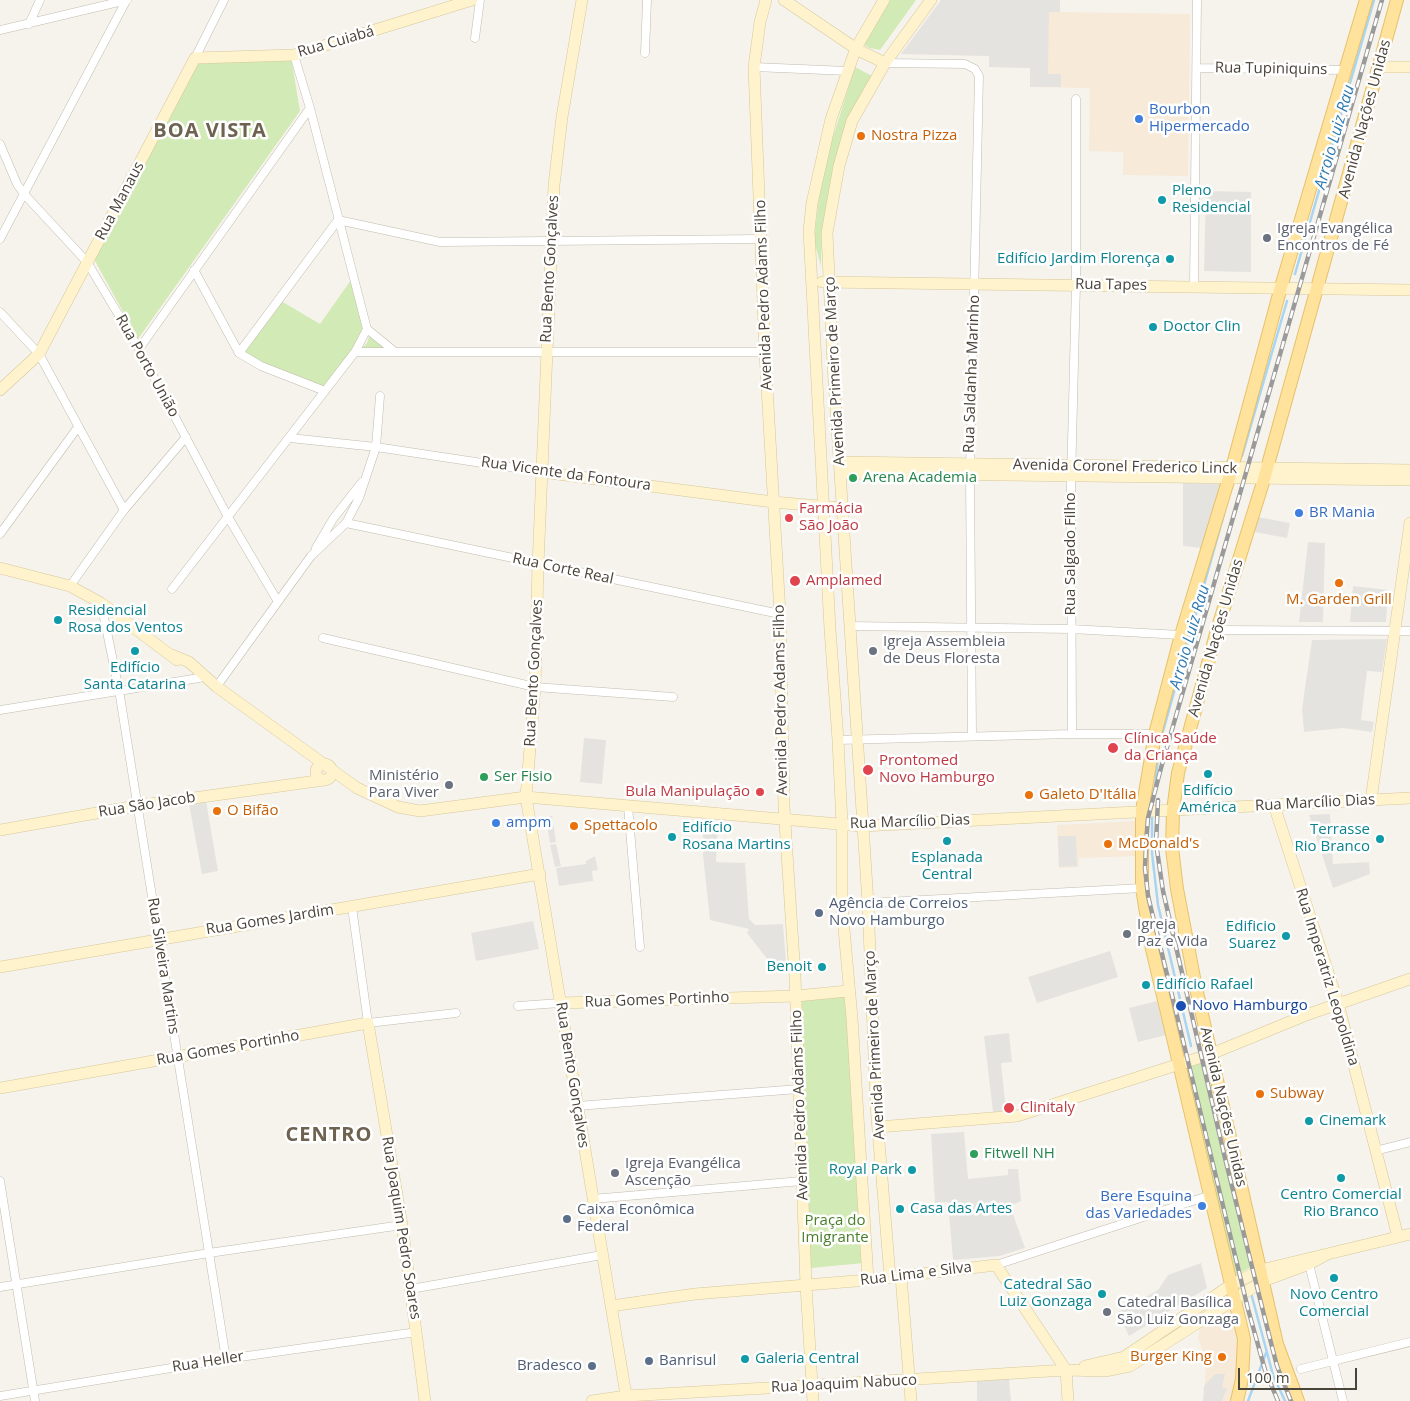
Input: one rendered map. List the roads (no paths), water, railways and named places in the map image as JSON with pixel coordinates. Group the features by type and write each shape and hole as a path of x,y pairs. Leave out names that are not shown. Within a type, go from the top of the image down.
{"main road":[{"name":"Avenida Nações Unidas","path":"1237,1401 1242,1378 1244,1339 1152,949 1142,888 1142,811 1155,734 1180,635 1230,473 1281,287 1366,0"},
{"name":"Avenida Nações Unidas","path":"1298,1401 1276,1344 1262,1275 1229,1141 1177,889 1172,848 1173,811 1178,773 1217,630 1265,474 1318,289 1397,0"}],"street":[{"path":"29,24 40,0"},
{"path":"0,30 127,0"},
{"path":"0,239 127,0"},
{"name":"Rua Manaus","path":"0,390 39,354 224,0"},
{"name":"Rua Cuiabá","path":"195,58 294,55 472,0"},
{"path":"475,38 480,0"},
{"name":"Rua Bento Gonçalves","path":"582,0 556,158 550,242 535,687 526,797 627,1399"},
{"path":"645,53 647,0"},
{"name":"Avenida Pedro Adams Filho","path":"766,0 754,67 765,352 780,614 785,818 796,996 806,1285 813,1401"},
{"path":"784,0 856,48 884,63"},
{"name":"Avenida Primeiro de Março","path":"868,1280 842,907 842,824 838,740 808,231 812,203 831,119 856,48 884,0"},
{"name":"Avenida Primeiro de Março","path":"911,1401 878,1127 868,904 842,508 827,233 839,166 852,122 884,63 931,0"},
{"path":"1194,286 1197,0"},
{"path":"294,55 310,108 367,330 394,351"},
{"name":"Rua Saldanha Marinho","path":"884,63 965,64 972,66 978,72 970,470 969,628 972,736"},
{"path":"754,67 848,71"},
{"path":"1380,67 1410,68"},
{"name":"Rua Tupiniquins","path":"1196,68 1346,70"},
{"name":"Rua Salgado Filho","path":"1072,734 1071,628 1076,284 1076,99"},
{"path":"138,349 310,108"},
{"name":"Rua Porto União","path":"0,144 17,184 24,194 87,262 138,349 228,517 278,600"},
{"path":"338,220 440,242 762,239"},
{"path":"239,353 338,220"},
{"path":"194,270 239,353 261,366 325,391"},
{"name":"Rua Tapes","path":"812,282 1076,284 1410,290"},
{"path":"0,312 39,354 124,510"},
{"path":"172,589 356,352 367,330"},
{"path":"356,352 546,350 765,352"},
{"path":"311,556 346,523 359,498 363,480 376,447 380,396"},
{"path":"0,534 78,427"},
{"path":"70,586 124,510 186,437"},
{"name":"Rua Vicente da Fontoura","path":"290,438 376,447 542,472 773,502 842,508"},
{"name":"Avenida Coronel Frederico Linck","path":"841,467 1230,473 1410,480"},
{"name":"Avenida Coronel Frederico Linck","path":"1265,474 1410,470"},
{"path":"216,686 311,556 333,519 363,480"},
{"name":"Rua Corte Real","path":"346,523 780,614"},
{"path":"1370,800 1410,523"},
{"name":"Rua Marcílio Dias","path":"0,568 70,586 101,603 172,655 199,678 216,686"},
{"name":"Rua Marcílio Dias","path":"0,574 18,572"},
{"name":"Rua Silveira Martins","path":"101,603 119,690 136,806 160,938 176,1057 226,1358"},
{"path":"850,626 1071,628 1180,635"},
{"path":"1217,630 1410,631"},
{"path":"323,638 535,687 673,697"},
{"name":"Rua Marcílio Dias","path":"172,655 189,662 216,686 357,788"},
{"path":"0,710 199,678"},
{"path":"838,740 1072,734 1155,734"},
{"name":"Rua Marcílio Dias","path":"299,746 320,775 357,788 398,807 420,811 526,797 862,826 1410,798"},
{"path":"320,775 331,775 328,766"},
{"name":"Rua São Jacob","path":"0,830 136,806 294,783 320,775"},
{"name":"Rua Imperatriz Leopoldina","path":"1274,805 1338,1003 1398,1237"},
{"path":"628,806 640,947"},
{"name":"Rua Gomes Jardim","path":"0,967 540,874"},
{"path":"868,904 1142,888"},
{"name":"Rua Joaquim Pedro Soares","path":"352,907 368,1023 402,1226 425,1401"},
{"path":"878,1127 1017,1116 1211,1054 1338,1003 1410,979"},
{"name":"Rua Gomes Portinho","path":"518,1006 796,996 848,991"},
{"name":"Rua Gomes Portinho","path":"0,1088 368,1023 456,1014"},
{"path":"577,1106 799,1089"},
{"path":"1375,1151 1410,1142"},
{"path":"0,1181 35,1401"},
{"path":"592,1199 802,1181"},
{"name":"Rua Lima e Silva","path":"611,1306 695,1294 868,1280 996,1264 1211,1195"},
{"path":"0,1287 209,1253 402,1226"},
{"name":"Rua Joaquim Nabuco","path":"1066,1370 1124,1357 1231,1285 1328,1254 1410,1234"},
{"name":"Rua Joaquim Nabuco","path":"592,1401 812,1385 910,1381 1066,1370 1105,1371 1130,1366 1234,1298 1262,1275 1308,1264 1328,1254"},
{"path":"411,1290 602,1256"},
{"path":"996,1264 1066,1370 1068,1401"},
{"path":"1308,1264 1342,1401"},
{"name":"Rua Heller","path":"0,1396 226,1358 417,1332"},
{"path":"1301,1369 1410,1342"}],"waterway":[{"name":"Arroio Luiz Rau","path":"1295,274 1374,0"},
{"name":"Arroio Luiz Rau","path":"1242,456 1287,301"},
{"name":"Arroio Luiz Rau","path":"1160,742 1224,514"},
{"name":"Arroio Luiz Rau","path":"1154,796 1159,748"},
{"name":"Arroio Luiz Rau","path":"1152,816 1152,853 1158,905 1191,1046"},
{"name":"Arroio Luiz Rau","path":"1251,1293 1273,1375 1285,1401"},
{"path":"1248,1401 1266,1353"}],"railway":[{"path":"1278,1401 1265,1370 1248,1309 1148,896 1145,868 1146,844 1148,818 1161,768 1382,0"},
{"path":"1158,800 1156,843 1163,891 1225,1158 1269,1335 1277,1366 1291,1401"}],"place":[{"name":"Bourbon Hipermercado","path":"1139,119"},
{"name":"Nostra Pizza","path":"861,136"},
{"name":"Pleno Residencial","path":"1162,200"},
{"name":"Igreja Evangélica Encontros de Fé","path":"1267,238"},
{"name":"Edifício Jardim Florença","path":"1170,259"},
{"name":"Doctor Clin","path":"1153,327"},
{"name":"Arena Academia","path":"853,478"},
{"name":"BR Mania","path":"1299,513"},
{"name":"Farmácia São João","path":"789,518"},
{"name":"Amplamed","path":"795,581"},
{"name":"M. Garden Grill","path":"1339,583"},
{"name":"Residencial Rosa dos Ventos","path":"58,620"},
{"name":"Edifício Santa Catarina","path":"135,651"},
{"name":"Igreja Assembleia de Deus Floresta","path":"873,651"},
{"name":"Clínica Saúde da Criança","path":"1113,748"},
{"name":"Prontomed Novo Hamburgo","path":"868,770"},
{"name":"Edifício América","path":"1208,774"},
{"name":"Ser Fisio","path":"484,777"},
{"name":"Ministério Para Viver","path":"449,785"},
{"name":"Bula Manipulação","path":"760,792"},
{"name":"Galeto D'Itália","path":"1029,795"},
{"name":"O Bifão","path":"217,811"},
{"name":"ampm","path":"496,823"},
{"name":"Spettacolo","path":"574,826"},
{"name":"Edifício Rosana Martins","path":"672,837"},
{"name":"Terrasse Rio Branco","path":"1380,839"},
{"name":"Esplanada Central","path":"947,841"},
{"name":"McDonald's","path":"1108,844"},
{"name":"Agência de Correios Novo Hamburgo","path":"819,913"},
{"name":"Igreja Paz e Vida","path":"1127,934"},
{"name":"Edificio Suarez","path":"1286,936"},
{"name":"Benoit","path":"822,967"},
{"name":"Edifício Rafael","path":"1146,985"},
{"name":"Novo Hamburgo","path":"1181,1006"},
{"name":"Subway","path":"1260,1094"},
{"name":"Clinitaly","path":"1009,1108"},
{"name":"Cinemark","path":"1309,1121"},
{"name":"Fitwell NH","path":"974,1154"},
{"name":"Royal Park","path":"912,1170"},
{"name":"Igreja Evangélica Ascenção","path":"615,1173"},
{"name":"Centro Comercial Rio Branco","path":"1341,1178"},
{"name":"Bere Esquina das Variedades","path":"1202,1206"},
{"name":"Casa das Artes","path":"900,1209"},
{"name":"Caixa Econômica Federal","path":"567,1219"},
{"name":"Novo Centro Comercial","path":"1334,1278"},
{"name":"Catedral São Luiz Gonzaga","path":"1102,1294"},
{"name":"Catedral Basílica São Luiz Gonzaga","path":"1107,1312"},
{"name":"Burger King","path":"1222,1357"},
{"name":"Galeria Central","path":"745,1359"},
{"name":"Banrisul","path":"649,1361"},
{"name":"Bradesco","path":"592,1366"}],"district":[{"name":"BOA VISTA","path":"210,131"},
{"name":"CENTRO","path":"329,1135"}],"park label":[{"name":"Praça do Imigrante","path":"835,1230"}]}
